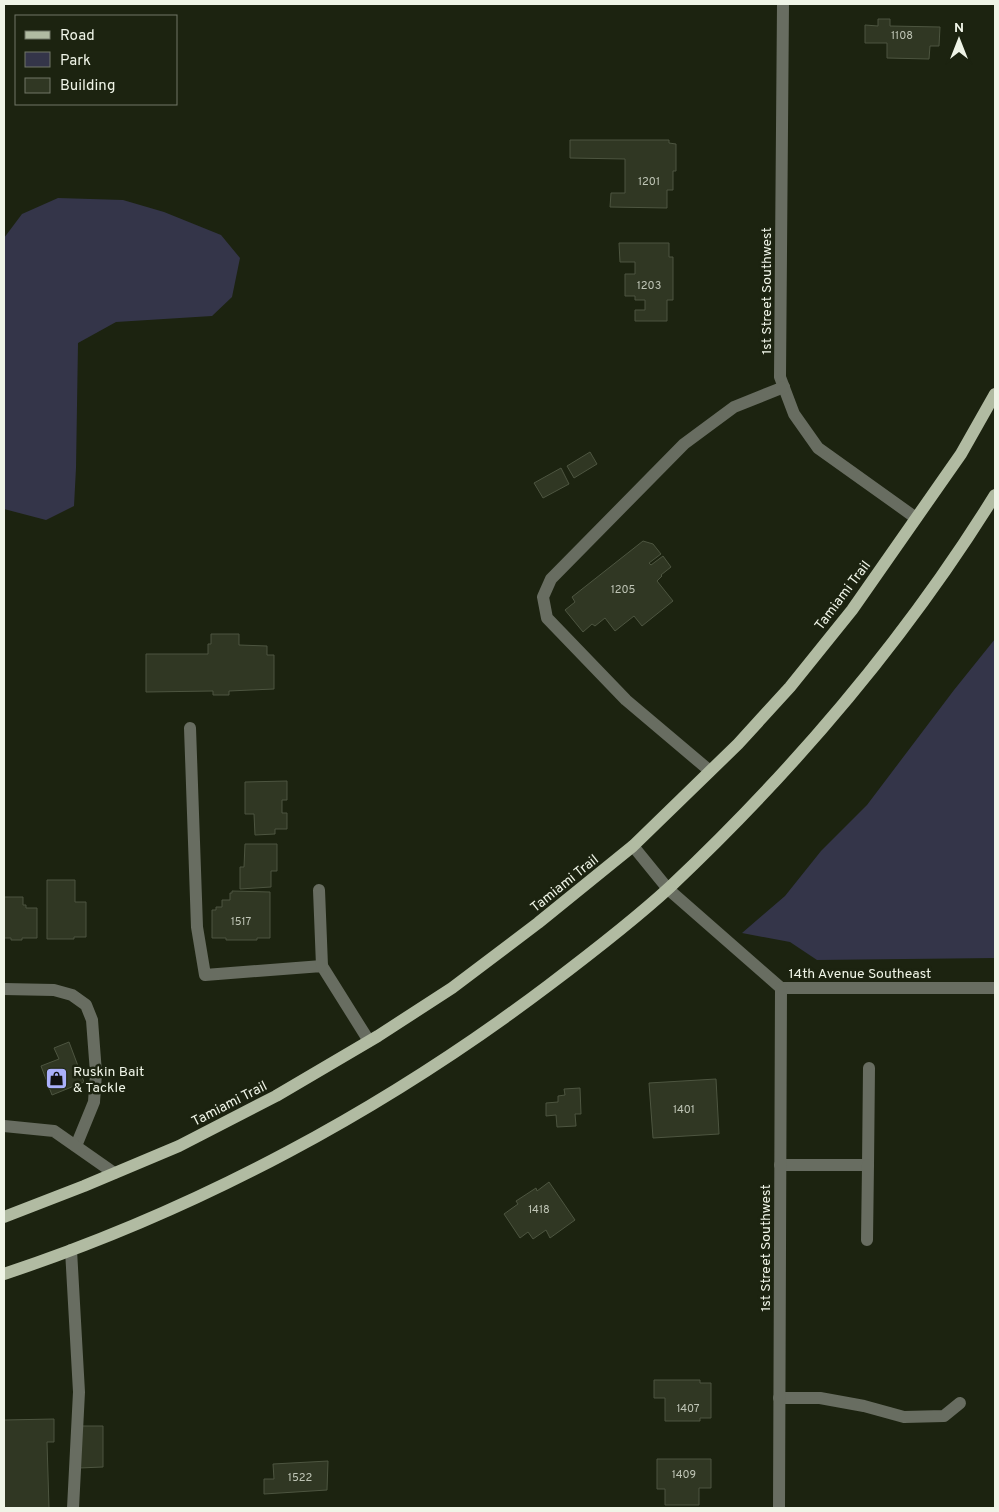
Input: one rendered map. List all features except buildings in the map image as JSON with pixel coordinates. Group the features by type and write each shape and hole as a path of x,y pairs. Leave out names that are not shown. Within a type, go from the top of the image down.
{"main road":[{"name":"Tamiami Trail","path":"4,1217 179,1146 276,1096 369,1041 460,982 538,923 633,846 738,744 797,679 852,610 961,454 995,394"},
{"path":"4,1274 108,1236 206,1194 305,1143 407,1083 498,1024 585,958 668,888 759,798 837,713 907,626 976,526 995,495"}],"street":[{"name":"1st Street Southwest","path":"783,4 780,377 794,414 818,448 916,518"},
{"path":"710,771 626,700 547,618 543,597 551,579 684,444 734,407 784,387"},
{"path":"190,728 197,927 204,975 322,966"},
{"name":"14th Avenue Southeast","path":"633,846 668,888 781,988 995,988"},
{"path":"319,890 322,966 369,1041"},
{"name":"1st Street Southwest","path":"778,1508 781,988"},
{"path":"4,990 54,990 72,996 86,1005 92,1020 96,1073 94,1102 76,1146"},
{"path":"867,1240 869,1068"},
{"path":"4,1126 54,1130 114,1173"},
{"path":"780,1165 868,1165"},
{"path":"71,1250 78,1392 73,1508"},
{"path":"779,1398 820,1398 864,1406 904,1417 944,1416 960,1403"}],"green space":[{"path":"58,198 123,200 164,212 221,235 240,258 232,297 212,316 116,322 78,343 74,506 46,520 4,509 4,238 22,214"},
{"path":"995,639 995,958 817,960 790,942 742,933 785,896 821,851 867,805"}],"place":[{"name":"Ruskin Bait & Tackle","path":"57,1079"}]}
